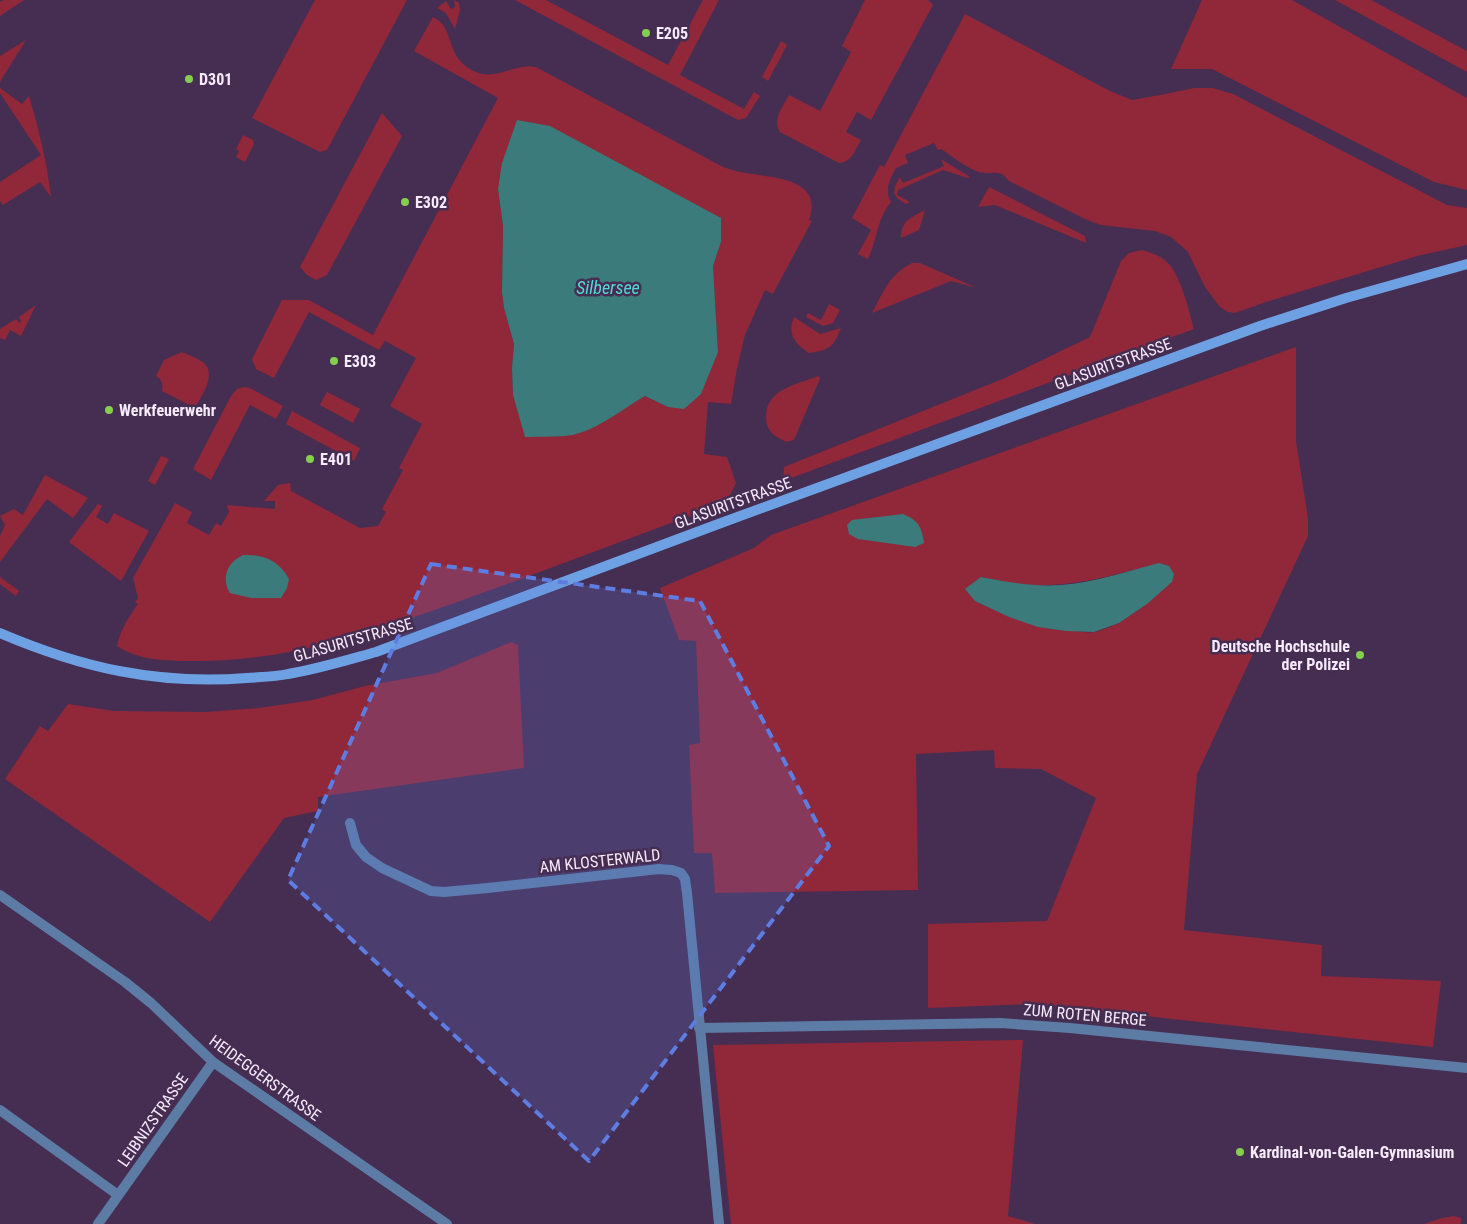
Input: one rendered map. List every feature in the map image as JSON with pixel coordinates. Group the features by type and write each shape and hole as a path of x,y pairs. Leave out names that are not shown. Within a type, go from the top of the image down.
{"main road":[{"name":"GLASURITSTRASSE","path":"0,633 83,663 151,677 190,680 287,675 336,663 385,648 1234,336 1346,298 1467,264"}],"street":[{"name":"AM KLOSTERWALD","path":"350,823 356,845 366,857 382,868 431,891 444,892 488,888 659,869 681,873 685,879 719,1224"},
{"name":"HEIDEGGERSTRASSE","path":"0,895 152,1003 213,1062 447,1224"},
{"name":"ZUM ROTEN BERGE","path":"699,1028 1017,1024 1467,1068"},
{"name":"LEIBNIZSTRASSE","path":"98,1224 213,1062"},
{"path":"0,1110 118,1195"}],"highlighted area":[{"path":"431,564 700,601 829,846 589,1161 288,880"}],"shaded area":[{"path":"4,0 24,0 0,16 0,2"},
{"path":"315,0 407,0 327,150 320,152 252,118"},
{"path":"454,0 459,3 460,10 455,29 446,13 437,8 446,1 451,9 455,7"},
{"path":"515,0 546,0 668,65 703,0 719,0 680,75 744,109 754,92 760,96 746,118 738,120"},
{"path":"865,0 928,0 933,5 871,120 857,112 846,132 861,140 850,158 839,163 780,132 777,122 781,109 789,95 820,111 851,52 842,46"},
{"path":"1202,0 1292,0 1467,98 1467,190 1434,182 1212,69 1171,69"},
{"path":"1335,0 1371,0 1467,51 1467,72"},
{"path":"965,14 1110,91 1132,100 1194,88 1213,88 1233,94 1447,205 1467,208 1467,245 1417,256 1235,313 1228,312 1220,307 1205,287 1188,252 1171,237 1155,231 1101,225 1085,219 1009,181 1002,174 983,173 969,168 941,149 938,150 934,143 905,155 908,163 896,168 888,189 891,202 882,216 868,259 858,254 871,230 852,218 880,165 884,167"},
{"path":"433,17 445,28 459,59 476,72 492,74 521,67 536,67 723,167 740,172 782,179 803,188 809,196 812,206 809,220 812,221 773,294 765,290 745,335 731,404 708,402 704,454 727,457 736,483 730,495 722,504 472,597 347,638 271,655 217,661 161,660 125,651 117,646 125,624 138,604 135,602 138,598 133,578 175,503 192,512 187,523 209,535 216,523 221,526 229,512 227,505 275,509 275,501 264,501 278,485 290,483 291,491 360,528 378,526 386,512 382,509 403,470 399,468 422,424 390,406 416,358 385,341 379,350 309,312 274,378 256,369 252,359 282,300 309,300 373,335 498,98 414,51","holes":["498,189 721,242 713,266 718,352 668,407 645,396 631,404 513,395 512,368 514,344 504,308 502,292 503,226"]},
{"path":"26,40 0,82 0,56"},
{"path":"781,41 787,45 768,81 762,77"},
{"path":"0,88 22,104 29,96 42,146 51,197 40,182 3,205 0,201 0,182 41,155 0,93"},
{"path":"382,113 402,136 327,275 316,280 307,275 300,267"},
{"path":"243,135 253,140 254,144 245,162 236,157 239,151 236,149"},
{"path":"941,159 970,177 943,170 898,190 897,195 910,202 906,204 897,198 894,193 895,186 900,177 903,183 944,166"},
{"path":"989,187 1085,236 1086,243 995,205 978,207"},
{"path":"925,210 919,230 901,238 901,232 905,223"},
{"path":"1142,250 1155,254 1172,268 1184,294 1194,329 783,481 784,467 1005,378 1090,337 1121,261 1129,253"},
{"path":"912,263 920,263 977,288 951,281 872,313 892,278"},
{"path":"829,304 840,310 833,323 823,326 806,317 808,313 821,320"},
{"path":"36,305 21,336 10,330 5,340 0,338 0,329 16,319 19,323 21,321 19,317"},
{"path":"794,317 820,334 841,328 830,347 809,353 794,338 791,329"},
{"path":"1296,347 1296,441 1308,518 1308,536 1197,774 1184,930 1322,945 1321,976 1441,981 1433,1047 1033,1004 928,1008 928,924 1047,921 1096,798 1041,769 995,768 994,750 916,754 918,890 715,893 712,853 694,853 689,745 700,743 696,641 679,640 660,588 754,548 771,535","holes":["1132,570 1172,582 1126,618 1116,624 1093,632 1062,630 1036,625 975,601 981,577 1009,583 1053,585 1093,580"]},
{"path":"182,352 196,358 208,368 207,386 195,408 162,391 162,382 156,376 164,360"},
{"path":"818,376 820,378 819,381 794,440 787,442 775,436 769,430 766,422 767,408 771,400 784,389"},
{"path":"250,388 283,406 276,419 250,405 211,480 193,469 231,396 237,389"},
{"path":"327,392 360,409 353,423 320,405"},
{"path":"292,411 360,448 354,461 286,424"},
{"path":"161,456 169,459 155,485 148,481"},
{"path":"45,475 88,498 73,518 47,499 0,562 0,536 5,525 0,516 14,509 23,515"},
{"path":"98,504 102,506 96,517 108,524 114,513 149,531 121,581 69,542"},
{"path":"0,577 19,591 16,596 0,584"},
{"path":"511,642 518,645 524,768 318,797 318,811 284,818 210,922 5,779 40,726 48,731 68,704 114,711 206,712 259,708 313,700 365,686 437,673"},
{"path":"1023,1040 1008,1216 1035,1224 731,1224 713,1045"},
{"path":"1454,1216 1461,1218 1460,1224 1424,1224 1442,1218"}],"water":[{"name":"Silbersee","path":"517,120 550,126 721,218 721,242 713,266 718,352 701,394 684,409 668,407 645,396 585,431 564,436 525,437 513,395 512,368 514,344 504,308 502,292 503,226 498,189 502,163"},
{"path":"903,514 916,522 922,532 924,543 915,547 858,539 849,534 847,525 852,520"},
{"path":"243,555 264,557 281,568 289,579 287,588 281,598 251,598 230,593 226,582 228,569 234,561"},
{"path":"1159,563 1169,566 1174,574 1172,582 1147,604 1119,623 1094,632 1038,627 1009,617 975,601 965,589 981,577 1031,585 1061,585 1098,579"}],"place":[{"name":"E205","path":"646,33"},
{"name":"D301","path":"189,79"},
{"name":"E302","path":"405,202"},
{"name":"E303","path":"334,361"},
{"name":"Werkfeuerwehr","path":"109,410"},
{"name":"E401","path":"310,459"},
{"name":"Deutsche Hochschule der Polizei","path":"1360,655"},
{"name":"Kardinal-von-Galen-Gymnasium","path":"1240,1152"}]}
